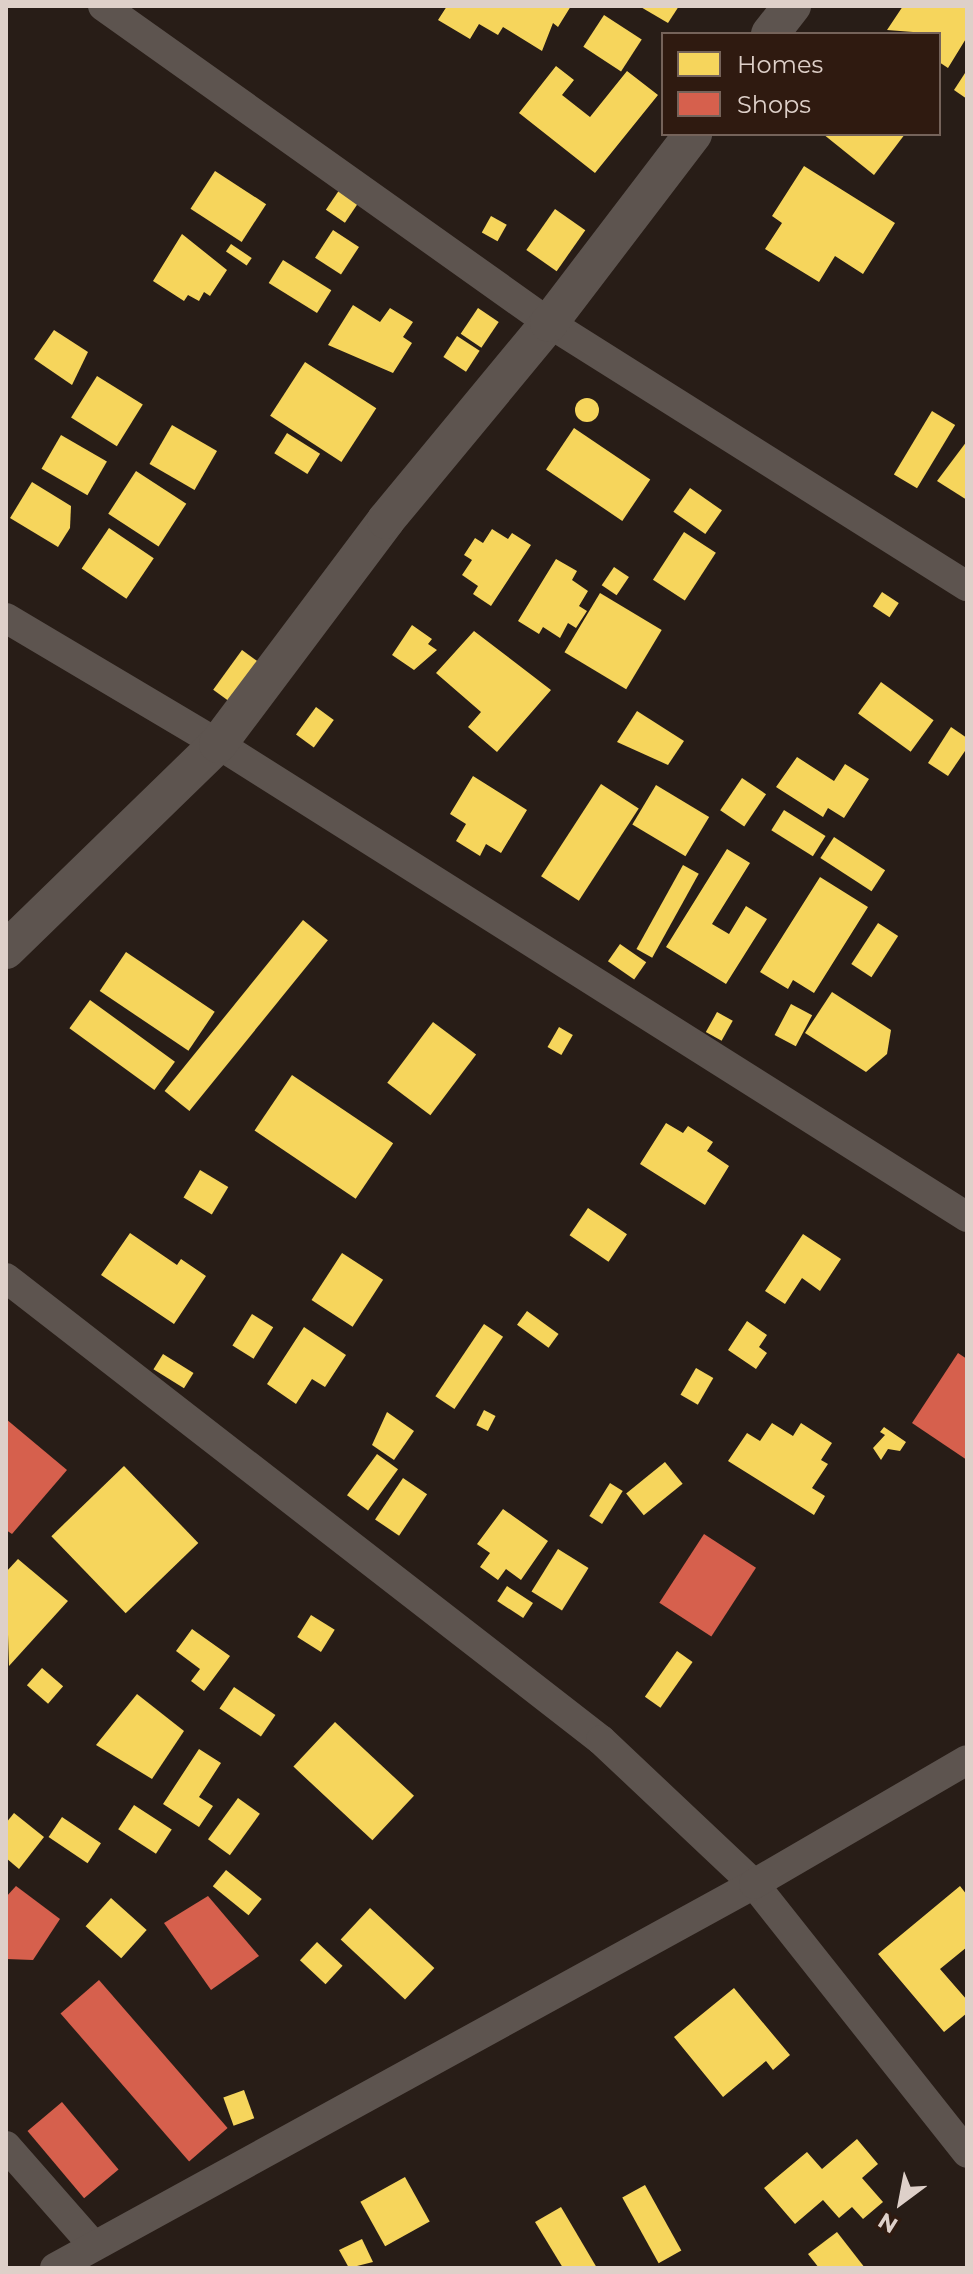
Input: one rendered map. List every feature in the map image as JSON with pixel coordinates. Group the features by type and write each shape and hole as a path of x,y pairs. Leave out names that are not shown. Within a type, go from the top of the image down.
{"street":[{"path":"103,6 549,323 967,586"},
{"path":"772,32 792,6"},
{"path":"6,950 218,744 386,520 549,323 691,136"},
{"path":"6,618 218,744 967,1217"},
{"path":"6,1278 601,1740 754,1884 967,2153"},
{"path":"55,2268 754,1884 967,1760"},
{"path":"6,2146 94,2246"}],"building: Homes":[{"path":"447,6 571,6 558,27 553,23 542,51 503,27 498,35 479,24 470,39 438,20"},
{"path":"639,6 679,6 668,23"},
{"path":"903,6 967,6 967,37 948,68 941,63 941,32 887,30"},
{"path":"604,15 642,40 621,71 583,47"},
{"path":"556,66 574,80 562,95 590,117 627,71 658,95 595,173 519,113"},
{"path":"967,70 967,99 954,90"},
{"path":"825,136 903,136 874,175"},
{"path":"804,166 895,223 863,274 835,256 819,282 765,249 782,223 772,216"},
{"path":"215,171 266,204 242,242 190,209"},
{"path":"346,180 365,193 345,223 326,210"},
{"path":"555,209 585,230 557,271 526,250"},
{"path":"491,216 507,225 498,241 482,233"},
{"path":"333,230 359,247 341,275 315,258"},
{"path":"182,234 227,270 210,296 204,292 199,301 188,295 184,301 153,281"},
{"path":"231,244 252,258 247,265 226,251"},
{"path":"283,260 331,290 317,313 269,283"},
{"path":"353,305 380,322 390,308 413,322 403,337 412,343 393,373 328,345"},
{"path":"478,308 499,322 481,348 461,334"},
{"path":"54,330 88,352 72,385 34,359"},
{"path":"457,336 480,351 466,372 443,357"},
{"path":"305,362 376,408 341,462 270,416"},
{"path":"97,376 143,405 117,446 71,418"},
{"path":"587,398 596,401 599,410 596,419 587,422 578,419 575,410 578,401"},
{"path":"932,411 955,425 917,488 894,474"},
{"path":"172,425 217,451 195,490 150,464"},
{"path":"574,428 650,479 622,521 546,469"},
{"path":"287,433 320,454 307,474 274,453"},
{"path":"61,435 107,462 87,495 42,469"},
{"path":"967,441 967,500 937,481"},
{"path":"136,471 186,504 159,546 108,514"},
{"path":"32,482 71,506 70,528 58,547 10,518"},
{"path":"690,488 722,510 705,534 673,512"},
{"path":"109,528 154,558 126,599 82,569"},
{"path":"492,529 508,539 512,533 531,545 491,606 473,594 478,586 462,575 472,560 464,555 475,538 483,543"},
{"path":"684,532 716,553 685,601 653,580"},
{"path":"556,559 577,571 572,580 588,591 579,606 587,611 576,628 568,623 560,638 543,627 539,634 518,621"},
{"path":"614,567 629,577 617,595 602,585"},
{"path":"882,592 899,603 890,617 873,606"},
{"path":"600,593 662,630 626,689 564,652"},
{"path":"412,625 432,639 428,644 437,650 414,670 392,655"},
{"path":"474,631 551,690 497,752 468,727 481,712 436,673"},
{"path":"242,650 263,665 234,705 213,690"},
{"path":"881,682 934,720 911,752 858,714"},
{"path":"316,707 334,720 314,747 296,735"},
{"path":"637,711 684,741 668,765 617,742"},
{"path":"951,727 967,738 967,748 948,776 928,763"},
{"path":"797,757 834,781 845,764 869,779 844,818 828,808 823,817 776,787"},
{"path":"473,776 527,810 501,853 486,844 480,856 456,841 466,824 450,814"},
{"path":"742,778 766,794 744,827 720,810"},
{"path":"601,784 639,809 579,901 541,876"},
{"path":"656,785 709,817 685,856 632,824"},
{"path":"784,810 826,836 813,856 771,830"},
{"path":"834,837 885,870 872,891 820,858"},
{"path":"727,849 750,863 712,924 729,934 746,906 767,919 726,984 666,947"},
{"path":"683,865 699,874 652,958 636,949"},
{"path":"820,877 868,907 814,993 793,980 788,989 760,972"},
{"path":"303,920 328,940 189,1111 165,1091"},
{"path":"878,923 898,936 871,977 851,964"},
{"path":"620,944 646,962 634,980 608,961"},
{"path":"126,952 215,1012 188,1051 100,991"},
{"path":"832,992 891,1030 887,1054 866,1072 805,1033"},
{"path":"90,1000 175,1062 154,1090 69,1028"},
{"path":"791,1004 812,1015 796,1046 775,1035"},
{"path":"717,1012 733,1021 722,1041 706,1032"},
{"path":"433,1022 476,1054 430,1115 387,1083"},
{"path":"559,1027 573,1035 561,1055 548,1047"},
{"path":"292,1075 393,1143 356,1199 255,1131"},
{"path":"666,1123 683,1133 688,1126 713,1142 707,1151 729,1166 705,1205 640,1164"},
{"path":"200,1170 228,1187 212,1214 184,1197"},
{"path":"588,1208 627,1234 609,1262 570,1235"},
{"path":"130,1233 177,1265 181,1259 206,1276 174,1324 101,1275"},
{"path":"803,1234 841,1259 820,1291 802,1278 785,1304 765,1291"},
{"path":"342,1253 383,1280 353,1327 312,1300"},
{"path":"527,1311 559,1334 549,1348 517,1325"},
{"path":"252,1314 273,1327 254,1359 232,1345"},
{"path":"747,1321 767,1335 759,1347 767,1353 756,1369 728,1350"},
{"path":"484,1324 503,1337 454,1409 435,1396"},
{"path":"304,1327 346,1355 325,1387 312,1379 296,1404 267,1384"},
{"path":"163,1354 194,1373 184,1388 153,1369"},
{"path":"696,1368 713,1378 698,1405 680,1395"},
{"path":"484,1410 496,1416 488,1431 476,1425"},
{"path":"387,1412 414,1431 394,1460 372,1445"},
{"path":"772,1423 793,1436 801,1423 832,1443 821,1460 828,1464 812,1488 825,1496 814,1515 728,1461 747,1433 760,1441"},
{"path":"884,1427 906,1442 900,1451 888,1449 881,1460 873,1448 885,1435 880,1432"},
{"path":"377,1454 398,1469 368,1511 347,1495"},
{"path":"665,1462 683,1484 644,1515 626,1493"},
{"path":"124,1466 198,1543 126,1613 51,1536"},
{"path":"403,1478 427,1494 399,1536 375,1519"},
{"path":"610,1483 623,1491 602,1524 589,1516"},
{"path":"503,1509 548,1541 521,1580 506,1569 498,1580 480,1567 490,1553 477,1544"},
{"path":"558,1549 589,1568 562,1610 532,1591"},
{"path":"18,1559 68,1601 9,1666 6,1572"},
{"path":"507,1586 533,1603 523,1618 497,1601"},
{"path":"311,1615 335,1630 321,1652 297,1637"},
{"path":"192,1629 230,1656 204,1691 191,1681 200,1669 176,1651"},
{"path":"677,1651 693,1662 660,1708 645,1697"},
{"path":"42,1668 63,1686 48,1704 27,1685"},
{"path":"234,1687 275,1715 261,1737 219,1709"},
{"path":"137,1694 184,1731 152,1779 96,1745"},
{"path":"335,1722 414,1796 372,1840 293,1767"},
{"path":"199,1749 221,1763 199,1797 213,1806 199,1827 163,1804"},
{"path":"238,1798 260,1814 230,1855 208,1839"},
{"path":"134,1805 172,1830 156,1854 118,1829"},
{"path":"14,1813 44,1837 19,1869 6,1858 6,1823"},
{"path":"62,1817 101,1843 88,1863 49,1837"},
{"path":"226,1870 262,1899 249,1915 213,1886"},
{"path":"960,1886 967,1895 967,1947 940,1969 967,2000 967,2013 944,2032 878,1954"},
{"path":"111,1898 147,1930 121,1958 86,1926"},
{"path":"370,1908 434,1968 405,1999 341,1939"},
{"path":"317,1942 343,1966 326,1984 300,1960"},
{"path":"734,1988 790,2055 773,2070 766,2061 723,2097 674,2037"},
{"path":"244,2090 254,2118 234,2126 223,2098"},
{"path":"857,2139 878,2164 862,2178 883,2202 863,2219 852,2207 839,2218 823,2200 795,2224 764,2188 807,2152 822,2169"},
{"path":"405,2177 430,2222 385,2246 360,2202"},
{"path":"645,2185 681,2251 659,2263 622,2198"},
{"path":"561,2207 597,2268 563,2268 535,2222"},
{"path":"837,2232 865,2268 819,2268 808,2254"},
{"path":"362,2239 373,2262 349,2268 339,2250"}],"building: Shops":[{"path":"958,1353 967,1359 967,1460 912,1423"},
{"path":"6,1419 67,1470 12,1534 6,1530"},
{"path":"704,1534 756,1568 711,1637 659,1603"},
{"path":"16,1886 60,1919 33,1960 6,1959 6,1897"},
{"path":"208,1896 259,1956 211,1990 164,1923"},
{"path":"99,1980 228,2128 189,2161 61,2013"},
{"path":"62,2102 119,2169 84,2198 28,2131"}]}
